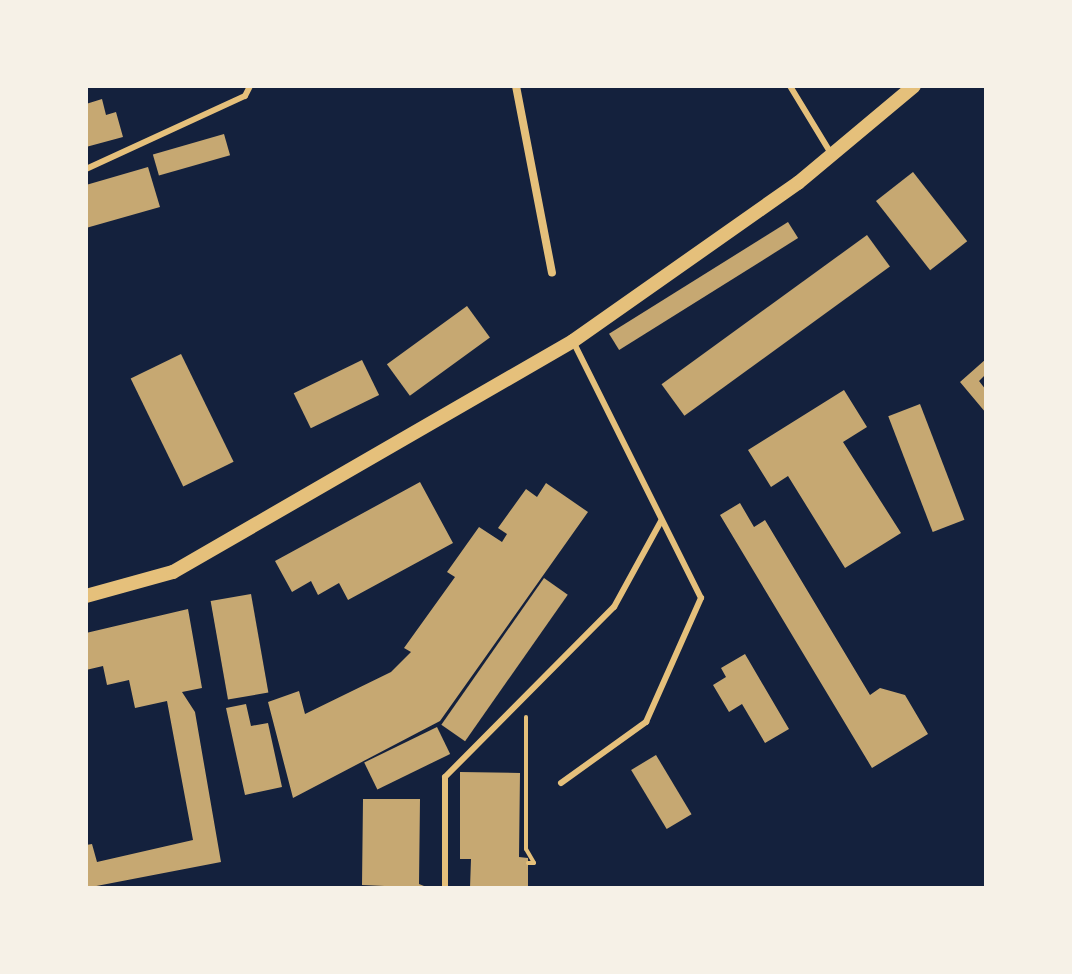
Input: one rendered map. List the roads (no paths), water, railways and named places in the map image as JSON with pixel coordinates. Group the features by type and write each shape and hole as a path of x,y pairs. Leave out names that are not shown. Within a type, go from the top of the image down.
{"street":[{"path":"516,86 552,273"},
{"path":"86,596 173,572 573,341 832,155 914,86"}],"lane":[{"path":"86,169 245,96 250,86"},
{"path":"790,86 832,155"},
{"path":"561,783 646,722 701,598 573,341"},
{"path":"445,888 445,777 526,700 614,607 661,521"}]}
